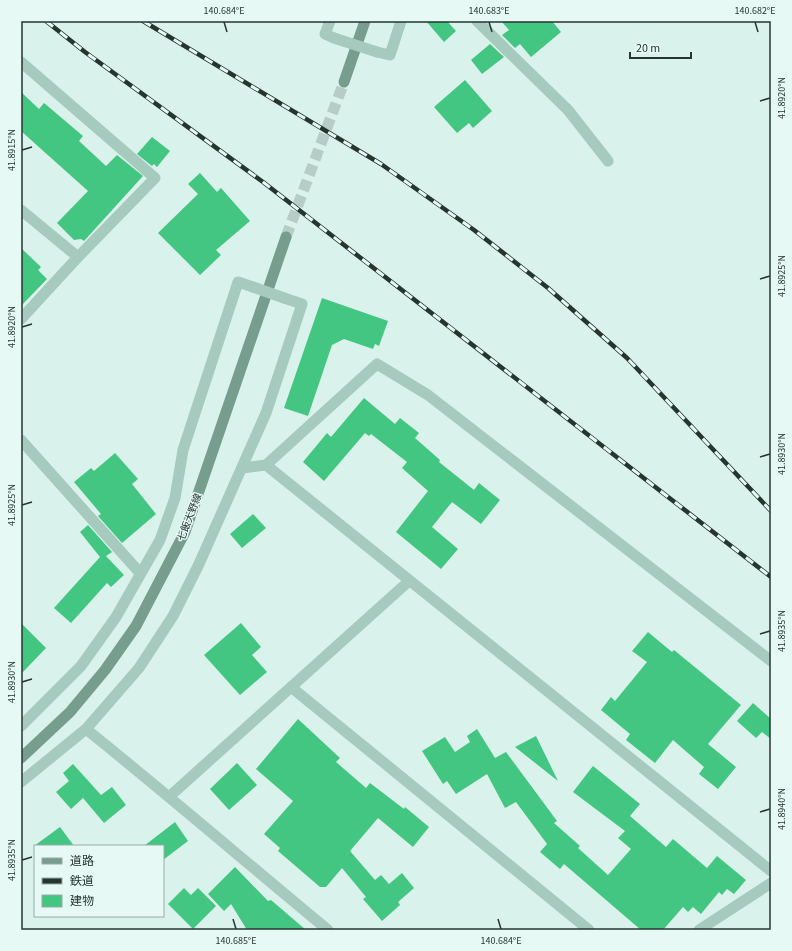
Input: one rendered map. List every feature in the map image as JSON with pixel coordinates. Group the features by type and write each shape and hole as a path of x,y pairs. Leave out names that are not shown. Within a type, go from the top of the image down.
{"main road":[{"path":"344,82 365,21"},
{"name":"七飯大野線","path":"21,758 70,712 105,670 136,626 185,532 286,237"}],"street":[{"path":"330,21 325,34 390,55 401,21"},
{"path":"477,21 568,110 608,161"},
{"path":"21,62 155,178 78,257 21,319"},
{"path":"21,210 78,257"},
{"path":"21,726 81,666 116,617 160,540 175,498 183,450 238,282 302,304 266,413 243,468 199,564 173,616 139,668 86,729 21,782"},
{"path":"243,468 266,465 377,364 428,396 771,661"},
{"path":"21,440 140,573"},
{"path":"266,465 409,582 771,871"},
{"path":"170,796 409,582"},
{"path":"291,687 589,930"},
{"path":"86,729 170,796 214,836 328,930"},
{"path":"699,930 771,883"}],"building":[{"path":"426,21 447,21 456,31 444,42"},
{"path":"501,21 552,21 561,32 531,57 520,44 515,48 502,35 509,30"},
{"path":"490,44 504,57 482,74 471,60"},
{"path":"465,80 492,111 473,128 469,123 457,133 434,107"},
{"path":"21,92 39,109 44,103 83,136 79,141 106,166 117,155 143,176 84,241 81,239 74,240 57,223 88,191 21,131"},
{"path":"152,137 170,151 157,167 154,164 152,166 137,154"},
{"path":"200,173 217,192 221,188 250,221 216,250 221,255 200,275 158,233 198,194 188,184"},
{"path":"21,248 41,267 38,270 47,279 21,306"},
{"path":"322,298 388,321 379,346 375,344 373,349 344,339 332,345 308,416 284,408"},
{"path":"364,398 395,424 400,418 419,433 415,438 440,460 439,462 474,490 479,483 500,500 481,524 452,502 432,527 458,549 441,569 396,532 428,491 402,468 407,462 371,434 369,436 365,433 324,481 303,462 327,433 331,437"},
{"path":"115,453 138,479 132,484 156,514 122,543 98,516 101,514 74,482 91,468 94,471"},
{"path":"253,514 266,528 242,548 230,534"},
{"path":"88,525 112,552 106,556 124,575 111,587 107,583 71,623 54,608 100,557 80,532"},
{"path":"21,623 46,648 21,674"},
{"path":"241,623 261,647 252,655 267,672 240,695 204,655"},
{"path":"648,632 672,652 674,650 741,705 708,744 736,767 718,789 699,774 704,767 673,740 655,763 626,740 630,734 601,710 611,697 615,701 647,662 632,651"},
{"path":"753,703 771,719 771,739 762,732 756,738 737,721"},
{"path":"298,719 340,758 336,762 366,788 370,783 404,809 405,807 429,827 413,847 378,818 350,851 375,880 381,875 389,884 402,873 414,888 398,902 400,905 382,921 363,899 366,897 342,868 326,887 320,887 278,851 280,848 264,834 293,801 256,769"},
{"path":"477,729 495,758 506,752 557,821 554,823 580,846 578,848 608,875 631,849 618,838 625,831 573,792 593,766 640,804 630,816 666,847 673,839 707,868 717,856 746,880 734,894 727,889 722,895 719,892 701,914 693,907 688,912 683,907 663,930 641,930 564,864 560,869 540,852 547,844 516,802 505,808 487,774 456,794 447,781 443,784 422,751 445,737 455,752 470,742 467,736"},
{"path":"536,736 558,781 515,747"},
{"path":"237,763 257,785 229,810 210,789"},
{"path":"73,764 101,795 112,787 126,805 104,823 83,798 71,809 56,792 69,781 63,773"},
{"path":"175,822 188,841 164,859 164,845 145,845"},
{"path":"60,827 73,845 35,845"},
{"path":"235,867 268,901 271,900 306,930 247,930 231,904 224,911 208,894"},
{"path":"184,888 191,895 198,888 216,906 193,929 168,904"}],"tunnel":[{"path":"286,237 344,82"}],"railway":[{"path":"46,21 85,52 263,182 771,577"},
{"path":"143,21 381,164 474,230 548,288 627,358 771,511"}]}
